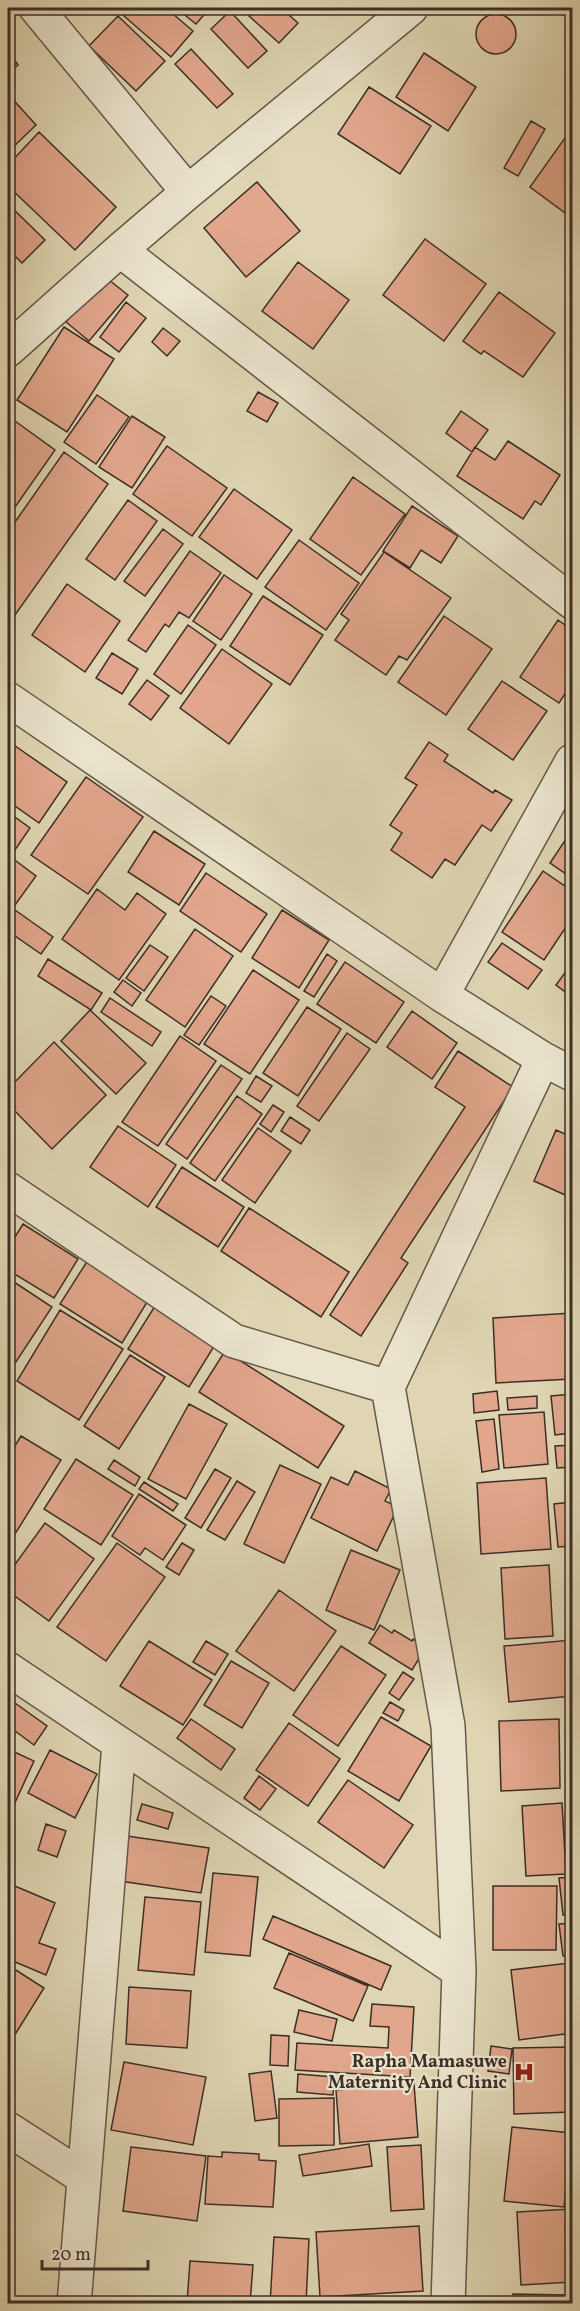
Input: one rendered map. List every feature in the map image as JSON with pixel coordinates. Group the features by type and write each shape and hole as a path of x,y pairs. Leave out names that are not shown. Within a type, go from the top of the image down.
{"street":[{"path":"36,8 188,192"},
{"path":"8,350 188,192 411,8"},
{"path":"120,250 573,602"},
{"path":"8,699 442,995 543,1059 573,1074"},
{"path":"442,995 573,761"},
{"path":"448,2304 459,1971 448,1726 388,1388 543,1059"},
{"path":"8,1189 234,1341 388,1388"},
{"path":"8,1669 459,1971"},
{"path":"74,2304 119,1744"},
{"path":"8,2129 83,2177"}],"building":[{"path":"132,8 166,8 193,31 171,57 124,16"},
{"path":"176,8 210,8 196,24"},
{"path":"240,8 281,8 298,23 279,43"},
{"path":"230,11 267,51 248,68 211,29"},
{"path":"496,14 504,15 510,20 515,26 515,42 510,48 504,53 496,54 488,53 482,48 477,42 476,34 477,26 482,20 488,15"},
{"path":"118,16 165,61 136,91 89,46"},
{"path":"191,49 233,94 217,108 175,64"},
{"path":"8,51 18,65 8,74"},
{"path":"424,53 476,87 448,131 396,97"},
{"path":"369,87 431,126 400,174 338,134"},
{"path":"8,94 36,125 8,152"},
{"path":"531,121 545,129 518,176 504,168"},
{"path":"572,128 572,218 530,187"},
{"path":"39,132 116,207 75,250 8,186 8,165"},
{"path":"257,182 300,231 246,277 204,228"},
{"path":"8,204 45,240 22,263 8,249"},
{"path":"425,239 486,284 444,341 383,295"},
{"path":"298,262 349,300 313,349 262,311"},
{"path":"104,276 128,295 89,341 66,322"},
{"path":"499,292 555,333 523,377 484,351 481,354 463,341"},
{"path":"126,302 146,318 119,352 100,337"},
{"path":"64,327 114,359 67,432 17,400"},
{"path":"163,328 180,341 167,356 152,342"},
{"path":"258,392 278,403 267,422 247,411"},
{"path":"97,395 129,417 96,464 64,442"},
{"path":"461,411 488,430 472,452 446,433"},
{"path":"8,416 55,450 13,510 8,506"},
{"path":"132,416 165,437 132,488 99,467"},
{"path":"508,441 560,475 541,505 535,501 523,519 457,476 475,447 495,460"},
{"path":"167,446 227,488 192,536 133,494"},
{"path":"64,452 108,484 15,615 8,609 8,532"},
{"path":"353,477 405,514 361,575 310,539"},
{"path":"234,489 292,530 257,579 199,537"},
{"path":"128,500 157,521 115,580 86,559"},
{"path":"412,506 458,536 441,563 421,550 410,568 383,551"},
{"path":"163,529 183,544 145,596 124,581"},
{"path":"299,540 359,583 326,630 265,587"},
{"path":"190,551 221,573 189,618 179,612 169,627 165,624 146,652 128,640"},
{"path":"384,552 451,598 407,660 399,656 386,675 335,640 349,620 341,614"},
{"path":"224,575 252,594 221,640 193,621"},
{"path":"67,584 120,621 85,672 32,635"},
{"path":"263,596 323,635 290,685 230,646"},
{"path":"444,616 492,649 446,715 398,682"},
{"path":"558,620 572,630 572,683 559,703 520,677"},
{"path":"188,625 216,645 181,694 154,674"},
{"path":"222,649 272,684 229,744 180,708"},
{"path":"112,653 138,669 122,694 96,678"},
{"path":"147,680 169,696 151,720 129,704"},
{"path":"502,681 547,711 513,760 468,729"},
{"path":"8,741 67,782 39,823 8,801"},
{"path":"429,742 448,755 444,761 493,793 495,790 512,800 491,831 482,825 455,865 445,859 432,878 391,850 402,833 390,825 417,785 405,778"},
{"path":"86,777 143,817 88,894 31,855"},
{"path":"8,812 30,828 8,860"},
{"path":"572,830 572,878 550,863"},
{"path":"154,831 205,864 179,905 128,872"},
{"path":"12,858 36,876 15,905 8,900 8,865"},
{"path":"543,871 572,891 572,918 544,960 502,932"},
{"path":"206,873 267,914 241,952 180,911"},
{"path":"97,889 125,910 137,893 166,914 119,980 62,939"},
{"path":"15,910 53,937 41,954 8,931 8,911 12,914"},
{"path":"282,910 329,940 299,988 252,958"},
{"path":"195,929 233,956 185,1027 146,1000"},
{"path":"502,943 542,970 528,989 488,962"},
{"path":"150,945 168,957 144,991 126,978"},
{"path":"327,954 337,961 314,997 304,991"},
{"path":"48,959 102,993 91,1010 38,976"},
{"path":"345,962 404,1002 376,1043 317,1004"},
{"path":"572,963 572,997 556,985"},
{"path":"253,970 299,1000 250,1074 204,1044"},
{"path":"123,980 141,993 132,1006 114,992"},
{"path":"211,996 226,1006 199,1045 184,1035"},
{"path":"110,998 161,1032 152,1046 101,1012"},
{"path":"307,1007 341,1029 298,1096 263,1073"},
{"path":"90,1010 146,1063 116,1094 61,1041"},
{"path":"412,1011 457,1043 432,1079 387,1047"},
{"path":"347,1033 370,1049 319,1121 297,1106"},
{"path":"180,1036 216,1061 158,1146 122,1122"},
{"path":"54,1042 106,1095 52,1149 8,1104 8,1089"},
{"path":"458,1051 513,1087 401,1258 408,1263 361,1336 330,1315 465,1107 435,1087"},
{"path":"221,1065 242,1079 187,1159 166,1144"},
{"path":"256,1076 272,1086 261,1102 246,1093"},
{"path":"237,1096 262,1114 215,1181 190,1163"},
{"path":"273,1105 284,1112 271,1132 260,1124"},
{"path":"290,1117 310,1130 301,1144 281,1131"},
{"path":"118,1126 176,1165 148,1207 90,1167"},
{"path":"258,1128 291,1151 255,1203 222,1180"},
{"path":"556,1130 572,1137 572,1198 534,1181"},
{"path":"182,1167 244,1207 218,1247 156,1207"},
{"path":"249,1208 349,1272 321,1317 221,1251"},
{"path":"23,1224 78,1259 54,1298 8,1270 8,1248"},
{"path":"88,1260 149,1299 122,1343 60,1304"},
{"path":"14,1282 52,1307 8,1374 8,1292"},
{"path":"155,1306 216,1343 189,1387 128,1349"},
{"path":"60,1310 123,1349 79,1420 17,1381"},
{"path":"572,1313 572,1379 496,1383 493,1318"},
{"path":"225,1351 344,1426 318,1468 199,1392"},
{"path":"130,1355 165,1377 119,1449 84,1426"},
{"path":"497,1391 499,1410 474,1413 473,1394"},
{"path":"572,1394 572,1433 555,1435 551,1396"},
{"path":"537,1396 537,1408 508,1410 507,1398"},
{"path":"189,1404 227,1424 186,1499 148,1479"},
{"path":"544,1412 548,1464 504,1468 499,1415"},
{"path":"494,1419 499,1469 482,1472 476,1421"},
{"path":"21,1436 61,1460 15,1534 8,1529 8,1457"},
{"path":"572,1445 572,1467 557,1468 555,1446"},
{"path":"76,1459 133,1495 101,1545 44,1509"},
{"path":"114,1460 140,1477 135,1486 108,1469"},
{"path":"280,1465 321,1484 284,1563 244,1544"},
{"path":"215,1469 231,1478 201,1528 185,1518"},
{"path":"355,1471 391,1489 385,1501 398,1507 377,1551 311,1518 331,1477 348,1485"},
{"path":"546,1478 551,1549 481,1554 477,1483"},
{"path":"237,1481 255,1492 225,1540 207,1530"},
{"path":"144,1482 178,1504 173,1511 139,1489"},
{"path":"139,1494 186,1525 163,1560 145,1548 140,1555 112,1536"},
{"path":"572,1502 572,1546 558,1547 554,1504"},
{"path":"45,1523 94,1559 49,1621 8,1591 8,1574"},
{"path":"117,1543 165,1577 106,1661 57,1627"},
{"path":"182,1543 194,1550 179,1575 166,1567"},
{"path":"351,1550 400,1570 374,1630 326,1610"},
{"path":"549,1565 553,1636 505,1639 501,1568"},
{"path":"279,1590 336,1631 294,1691 236,1651"},
{"path":"380,1625 392,1633 394,1630 426,1647 412,1670 369,1643"},
{"path":"572,1640 572,1696 509,1702 504,1646"},
{"path":"149,1641 212,1680 183,1725 120,1686"},
{"path":"206,1641 228,1654 215,1675 193,1662"},
{"path":"341,1646 386,1675 338,1746 293,1715"},
{"path":"231,1661 269,1683 242,1728 204,1705"},
{"path":"403,1672 414,1679 399,1700 389,1693"},
{"path":"8,1698 47,1726 34,1745 11,1728 8,1733"},
{"path":"390,1702 404,1710 398,1721 383,1713"},
{"path":"381,1717 431,1746 399,1801 348,1771"},
{"path":"191,1719 235,1749 221,1770 177,1738"},
{"path":"559,1719 560,1788 501,1791 499,1721"},
{"path":"568,1719 572,1719 572,1758 570,1758"},
{"path":"289,1723 340,1759 308,1806 256,1770"},
{"path":"8,1749 34,1761 8,1818"},
{"path":"50,1750 97,1774 75,1818 28,1793"},
{"path":"567,1765 572,1765 572,1792 569,1792"},
{"path":"259,1776 276,1789 260,1810 244,1798"},
{"path":"348,1780 413,1825 384,1868 318,1822"},
{"path":"562,1803 566,1874 526,1876 522,1806"},
{"path":"142,1804 173,1813 168,1829 137,1820"},
{"path":"46,1824 66,1831 57,1857 38,1850"},
{"path":"127,1836 209,1848 201,1893 120,1881"},
{"path":"213,1873 258,1877 250,1956 205,1952"},
{"path":"572,1877 572,1914 563,1915 559,1878"},
{"path":"10,1884 55,1903 39,1943 56,1949 46,1975 8,1959 8,1890"},
{"path":"493,1886 557,1886 556,1950 493,1950"},
{"path":"145,1897 201,1902 194,1975 138,1970"},
{"path":"273,1916 391,1966 381,1990 263,1939"},
{"path":"572,1923 572,1955 563,1956 559,1924"},
{"path":"289,1953 368,1986 353,2021 274,1988"},
{"path":"569,1963 572,2033 519,2040 511,1970"},
{"path":"8,1965 44,1988 16,2033 8,2028"},
{"path":"129,1987 191,1991 187,2048 126,2044"},
{"path":"372,2004 414,2007 410,2077 295,2070 297,2043 388,2048 389,2027 370,2026"},
{"path":"299,2010 337,2019 332,2041 294,2032"},
{"path":"271,2035 289,2036 288,2066 270,2065"},
{"path":"491,2046 512,2049 509,2074 488,2071"},
{"path":"572,2047 572,2112 514,2114 513,2048"},
{"path":"124,2062 206,2077 193,2145 111,2130"},
{"path":"271,2071 277,2118 255,2121 249,2074"},
{"path":"298,2074 334,2077 333,2095 297,2092"},
{"path":"414,2084 418,2137 340,2144 336,2090"},
{"path":"334,2098 334,2145 279,2146 279,2099"},
{"path":"512,2127 572,2133 564,2207 504,2201"},
{"path":"369,2144 372,2166 303,2176 299,2155"},
{"path":"421,2145 424,2209 391,2211 387,2147"},
{"path":"131,2147 206,2156 197,2221 123,2211"},
{"path":"222,2152 259,2154 259,2160 276,2161 273,2207 205,2204 208,2156 222,2157"},
{"path":"572,2209 572,2282 521,2285 517,2212"},
{"path":"419,2226 423,2291 320,2297 316,2232"},
{"path":"274,2237 309,2239 306,2304 270,2304"},
{"path":"8,2254 14,2255 10,2294 8,2294"},
{"path":"190,2261 253,2265 250,2304 187,2303"},
{"path":"513,2294 569,2295 569,2304 513,2304"}],"place":[{"name":"Rapha Mamasuwe Maternity And Clinic","path":"524,2072"}]}
